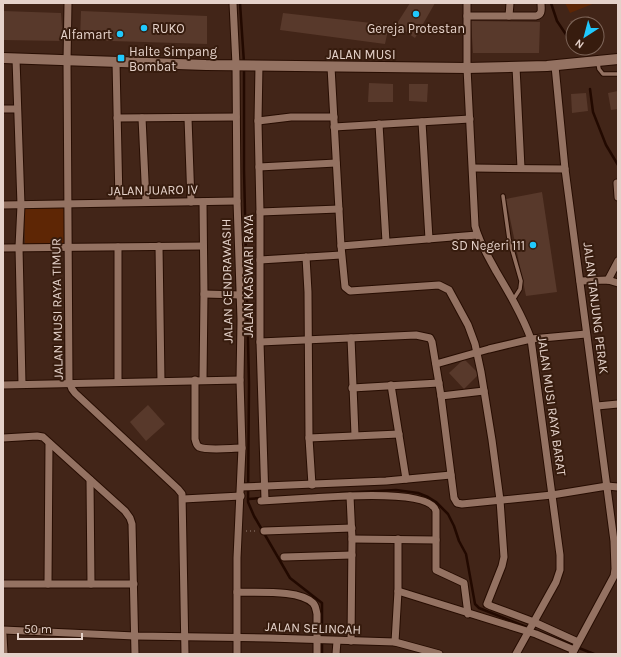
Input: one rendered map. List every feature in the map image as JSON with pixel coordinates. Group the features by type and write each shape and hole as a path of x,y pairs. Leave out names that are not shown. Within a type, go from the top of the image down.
{"street":[{"name":"JALAN MUSI RAYA TIMUR","path":"68,3 68,370 70,384 75,393 179,490 183,499"},
{"name":"JALAN CENDRAWASIH","path":"232,3 237,65 237,201 241,295 240,380 242,448 246,487 240,496 236,638 237,654"},
{"name":"JALAN MUSI RAYA BARAT","path":"467,3 467,68 474,211 477,235 526,325 531,339 560,555 560,570 551,592 516,654"},
{"path":"509,16 510,3"},
{"path":"467,16 538,16 541,12 541,3"},
{"name":"JALAN MUSI","path":"3,58 237,65 467,68 555,66 618,59"},
{"path":"16,59 21,205 19,247 22,384"},
{"path":"116,62 119,202"},
{"name":"JALAN KASWARI RAYA","path":"257,65 260,212 260,342 264,496"},
{"name":"JALAN TANJUNG PERAK","path":"555,66 565,169 616,549 614,576 586,630 575,647"},
{"path":"331,67 341,246 345,287 348,290 440,285 446,288 455,300 468,325 477,352 500,500 504,557 487,604 534,623 575,647"},
{"path":"516,67 521,168"},
{"path":"3,109 17,109"},
{"path":"117,118 236,117"},
{"path":"258,121 291,117 334,117"},
{"path":"142,118 146,202"},
{"path":"188,118 191,202"},
{"path":"334,127 470,119"},
{"path":"422,122 429,239"},
{"path":"379,124 386,242"},
{"path":"259,167 336,163"},
{"path":"472,168 565,169"},
{"path":"617,182 618,197"},
{"name":"JALAN JUARO IV","path":"3,205 237,201"},
{"path":"203,202 204,294 195,439 197,445 200,447 242,448"},
{"path":"260,212 339,209"},
{"path":"341,246 477,235"},
{"path":"159,246 161,382"},
{"path":"3,248 203,246"},
{"path":"118,247 118,382"},
{"path":"260,260 342,255"},
{"path":"306,257 309,438 312,485"},
{"path":"608,280 618,261"},
{"path":"580,282 608,280 618,283"},
{"path":"204,294 241,295"},
{"path":"436,364 531,339 586,334"},
{"path":"260,342 416,335 428,337 432,342 436,364 450,475 454,498 457,503 462,504 552,495 607,486 618,487"},
{"path":"351,338 355,435"},
{"path":"3,385 240,380"},
{"path":"352,388 439,383"},
{"path":"392,385 406,479"},
{"path":"441,396 484,391"},
{"path":"596,406 618,404"},
{"path":"309,438 399,434"},
{"path":"3,438 41,436 125,511 130,518 132,524 135,654"},
{"path":"48,584 49,443"},
{"path":"264,496 312,485 382,483 450,475"},
{"path":"90,480 91,584"},
{"path":"382,483 383,495"},
{"path":"246,487 264,496 383,495 421,500 434,507 436,512 436,570 464,583 468,614"},
{"path":"185,654 183,499 240,496"},
{"path":"350,496 352,528 351,641"},
{"path":"264,531 352,528"},
{"path":"352,538 436,540"},
{"path":"395,642 398,592 398,540"},
{"path":"284,557 352,555"},
{"path":"3,584 134,584"},
{"path":"237,592 289,594 309,600 316,608 319,640 317,654"},
{"path":"398,592 529,631 575,647"},
{"name":"JALAN SELINCAH","path":"3,630 135,636 395,642 413,651 439,654"},
{"path":"3,635 4,654"},
{"path":"334,641 336,654"}],"lane":[{"path":"594,62 603,74 618,74"},
{"path":"503,196 508,239 522,281 520,289 513,300"}],"shaded area":[{"path":"565,3 595,3 570,13"},
{"path":"64,207 65,244 25,246 24,209"}],"building":[{"name":"Gereja Protestan","path":"410,3 435,3 415,38 396,25"},
{"path":"3,11 61,13 63,41 3,40"},
{"name":"RUKO","path":"81,11 207,16 207,44 80,40"},
{"path":"283,13 389,25 385,44 280,30"},
{"path":"471,21 540,22 539,53 473,53"},
{"path":"369,83 393,84 393,102 368,102"},
{"path":"409,84 428,84 427,102 409,101"},
{"path":"618,91 618,109 611,110 608,93"},
{"path":"586,93 588,111 572,113 571,94"},
{"name":"SD Negeri 111","path":"542,192 557,292 526,296 506,199"},
{"path":"464,359 479,374 464,389 449,373"},
{"path":"148,405 165,424 146,441 130,422"}],"waterway":[{"path":"240,3 244,63"},
{"path":"551,3 557,21 565,33"},
{"path":"244,68 244,170 249,384 248,502 254,516 290,578 322,603 322,654"},
{"path":"590,89 593,112 606,145 618,165"},
{"path":"340,493 396,490 418,493 436,502 448,514 466,554 475,604 479,608 594,654"},
{"path":"248,499 261,498"}],"place":[{"name":"Gereja Protestan","path":"416,14"},
{"name":"RUKO","path":"144,28"},
{"name":"Alfamart","path":"120,34"},
{"name":"Halte Simpang Bombat","path":"121,58"},
{"name":"SD Negeri 111","path":"533,245"}]}
